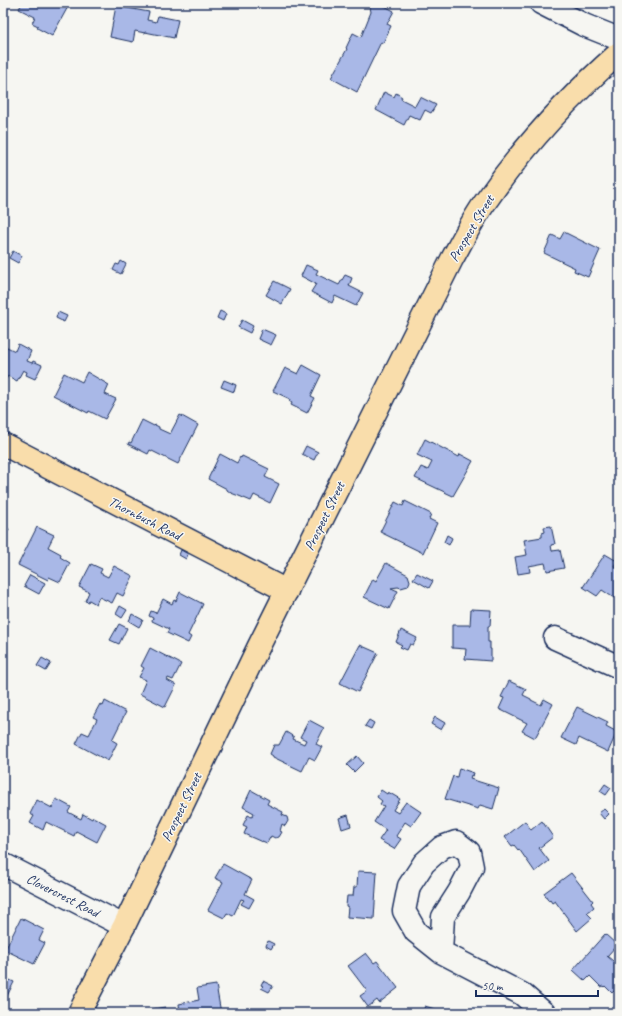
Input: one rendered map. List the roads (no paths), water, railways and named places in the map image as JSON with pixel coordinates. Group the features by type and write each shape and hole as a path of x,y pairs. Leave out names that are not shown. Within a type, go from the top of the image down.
{"main road":[{"name":"Prospect Street","path":"79,1013 124,926 230,704 436,288 468,230 504,175 535,137 591,78 619,53"},
{"name":"Thornbush Road","path":"3,444 287,591"}],"street":[{"path":"541,3 584,25 619,39"},
{"path":"555,638 619,667"},
{"name":"Clovercrest Road","path":"3,864 124,926"},
{"path":"441,952 522,994 544,1013"}]}
